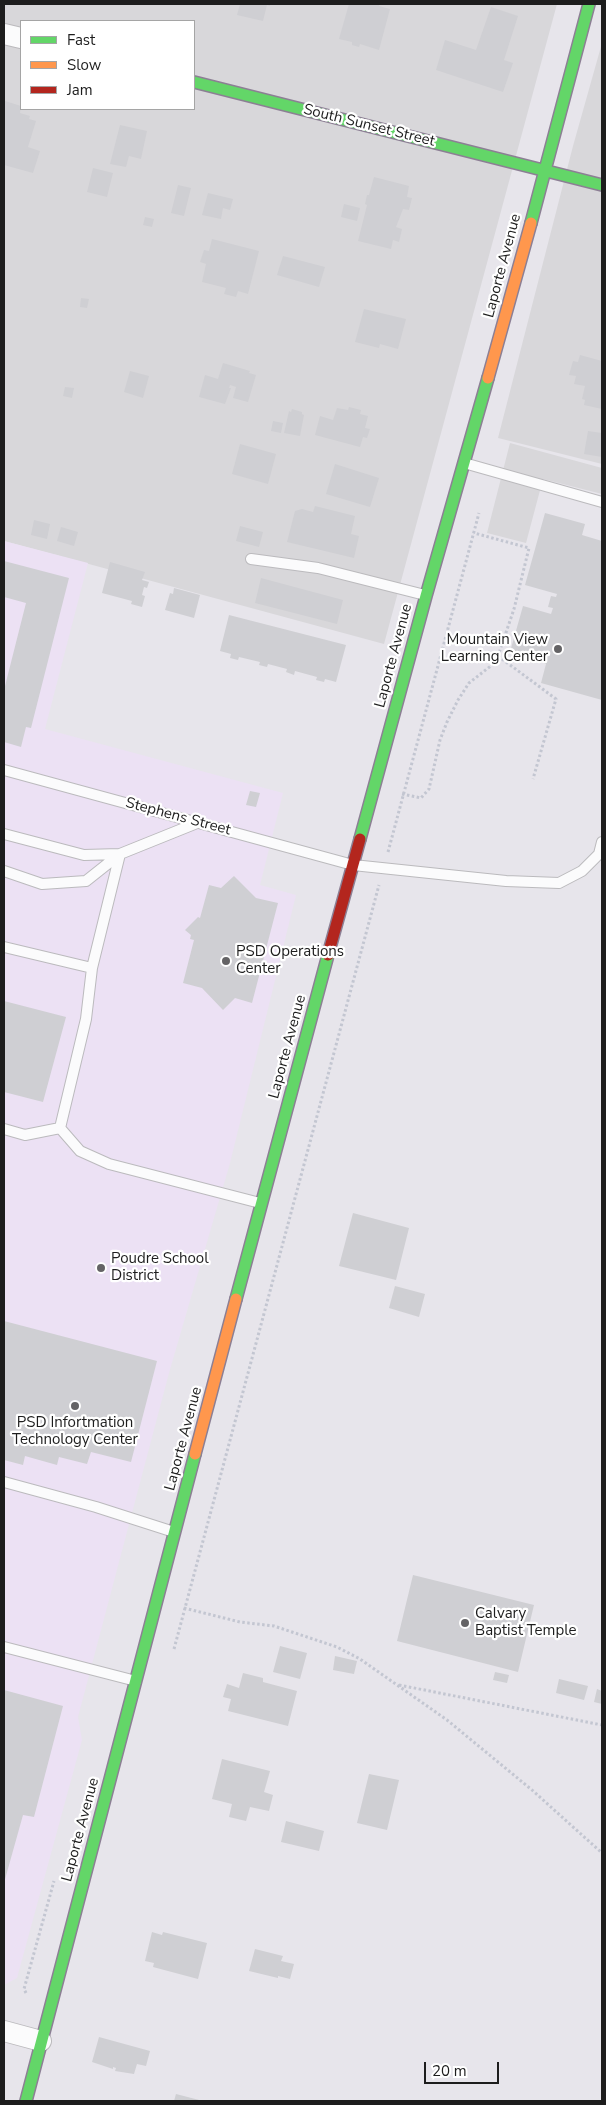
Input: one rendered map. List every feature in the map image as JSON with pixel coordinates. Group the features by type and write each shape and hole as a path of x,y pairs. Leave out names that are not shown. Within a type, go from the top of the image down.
{"street":[{"name":"Laporte Avenue","path":"26,2101 261,1203 589,4"},
{"path":"4,34 20,38"},
{"name":"South Sunset Street","path":"195,82 602,185"},
{"path":"4,2031 41,2041"}],"lane":[{"path":"463,463 602,502"},
{"path":"251,559 318,568 426,596"},
{"name":"Stephens Street","path":"4,770 353,865 506,881 559,883 582,871 599,854 602,842"},
{"path":"4,871 42,884 86,881 120,854 197,823"},
{"path":"4,834 84,855 120,854"},
{"path":"60,1128 86,1019 92,968 120,854"},
{"path":"4,947 92,968"},
{"path":"60,1128 80,1151 110,1164 261,1203"},
{"path":"4,1130 25,1135 60,1128"},
{"path":"4,1482 96,1507 175,1532"},
{"path":"4,1646 136,1681"}],"path":[{"path":"173,1652 481,507"},
{"path":"399,794 421,798 429,789 440,740 458,700 469,684 492,665 498,656 514,609 530,548 474,534"},
{"path":"498,656 556,699 533,779"},
{"path":"157,1600 240,1622 274,1626 337,1647 360,1659 447,1720 532,1790 602,1853"},
{"path":"396,1684 602,1725"}],"shaded area":[{"path":"4,4 557,4 384,644 4,541"},
{"path":"602,43 602,464 498,438 573,146"},
{"path":"510,443 602,468 602,494 543,479 526,543 487,533"},
{"name":"Poudre School District","path":"4,541 88,563 45,729 283,793 260,885 296,895 230,1163 169,1373 78,1717 82,1740 17,1978 4,1985"}],"building":[{"path":"240,4 270,4 270,6 267,5 263,21 237,15"},
{"path":"349,4 380,4 379,6 390,9 379,50 360,44 359,47 352,45 352,42 339,39"},
{"path":"491,7 518,16 504,60 513,63 503,92 436,70 445,40 476,50"},
{"path":"5,101 20,106 20,113 30,116 29,119 36,121 28,147 40,151 33,173 4,165"},
{"path":"120,125 147,131 141,159 129,156 126,167 110,164"},
{"path":"93,168 113,173 107,197 87,192"},
{"path":"374,177 409,186 407,197 412,198 409,210 403,209 396,227 402,229 399,242 393,240 391,249 358,241 367,205 365,204 367,195 369,195"},
{"path":"178,185 191,188 184,216 171,213"},
{"path":"208,193 233,199 230,210 223,208 221,219 202,215"},
{"path":"344,204 360,208 357,221 341,217"},
{"path":"145,217 154,219 152,227 143,225"},
{"path":"212,239 259,251 248,294 238,291 236,297 224,294 226,288 202,282 206,264 200,262 204,250 209,251"},
{"path":"283,256 325,267 319,287 277,275"},
{"path":"81,298 89,299 87,308 80,307"},
{"path":"364,309 406,319 398,349 380,344 379,348 355,342"},
{"path":"580,355 602,361 602,409 584,405 585,400 582,399 585,386 574,384 576,376 569,375 573,361 578,362"},
{"path":"223,363 250,371 249,373 256,375 248,402 233,398 236,387 230,385 229,388 231,388 225,404 199,397 205,375 218,379"},
{"path":"130,371 149,376 143,398 124,392"},
{"path":"65,387 74,388 72,398 63,396"},
{"path":"349,407 361,410 360,414 368,416 365,428 370,429 367,438 363,437 360,447 315,435 320,416 333,420 337,408 348,410"},
{"path":"292,409 302,412 304,415 300,436 284,433 289,411 291,412"},
{"path":"273,421 283,423 281,433 271,431"},
{"path":"588,431 602,433 602,457 584,454"},
{"path":"240,444 276,454 268,484 232,474"},
{"path":"335,464 379,478 370,507 326,494"},
{"path":"315,506 355,516 351,534 359,536 354,558 287,542 295,511 302,509 313,512"},
{"path":"545,513 585,524 582,535 602,541 602,700 541,683 546,664 510,652 523,606 551,614 553,608 548,607 551,596 556,597 557,594 525,585"},
{"path":"34,520 50,524 47,539 31,535"},
{"path":"240,526 263,532 259,547 236,541"},
{"path":"61,527 78,532 74,546 57,541"},
{"path":"4,561 69,578 31,728 26,727 21,747 4,742 4,690 26,603 4,597"},
{"path":"110,562 145,572 142,580 149,582 147,588 144,587 142,595 145,596 142,607 131,604 132,601 102,593"},
{"path":"261,578 343,600 337,624 255,603"},
{"path":"174,588 200,595 194,618 165,610 170,593 173,594"},
{"path":"229,615 346,645 336,682 325,679 324,682 316,680 317,677 295,671 294,675 286,672 287,669 268,664 267,667 259,665 260,662 239,657 238,660 230,658 231,654 220,651"},
{"path":"250,791 260,793 256,807 246,805"},
{"name":"PSD Operations Center","path":"234,876 256,898 278,903 252,1003 235,998 223,1010 202,988 183,983 194,940 190,939 191,935 185,930 198,917 200,918 209,885 221,888"},
{"path":"4,1001 66,1017 43,1102 4,1092"},
{"path":"353,1213 409,1228 396,1280 339,1266"},
{"path":"395,1286 425,1294 419,1317 389,1308"},
{"name":"PSD Infortmation Technology Center","path":"4,1321 157,1361 131,1462 91,1452 87,1464 59,1457 57,1465 25,1456 23,1465 4,1460"},
{"name":"Calvary Baptist Temple","path":"413,1575 534,1605 518,1672 397,1641"},
{"path":"280,1646 307,1653 300,1679 273,1672"},
{"path":"335,1656 357,1661 354,1674 333,1670"},
{"path":"495,1672 509,1675 507,1683 493,1680"},
{"path":"243,1673 263,1678 263,1682 297,1691 288,1726 228,1711 231,1699 223,1697 227,1684 239,1688"},
{"path":"559,1679 588,1686 584,1700 556,1693"},
{"path":"597,1689 602,1691 602,1704 594,1702"},
{"path":"4,1690 63,1706 34,1817 23,1815 4,1883"},
{"path":"222,1759 270,1771 264,1792 273,1795 269,1811 250,1807 246,1821 229,1817 232,1804 212,1799"},
{"path":"369,1774 399,1780 387,1830 357,1823"},
{"path":"286,1821 324,1831 319,1851 281,1842"},
{"path":"152,1932 162,1935 163,1932 207,1943 198,1979 153,1967 154,1963 145,1961"},
{"path":"255,1949 283,1956 281,1961 294,1964 290,1979 249,1971"},
{"path":"99,2037 150,2051 146,2066 137,2064 134,2074 115,2071 116,2068 113,2067 113,2069 92,2062"},
{"path":"176,2094 203,2101 174,2101"}],"traffic: fast":[{"path":"531,223 589,4"},
{"path":"195,82 602,185"},
{"path":"360,839 488,378"},
{"path":"236,1299 328,955"},
{"path":"26,2101 195,1454"}],"traffic: slow":[{"path":"488,378 531,223"},
{"path":"195,1454 236,1299"}],"traffic: jam":[{"path":"328,955 360,839"}],"place":[{"name":"Mountain View Learning Center","path":"558,649"},
{"name":"PSD Operations Center","path":"226,961"},
{"name":"Poudre School District","path":"101,1268"},
{"name":"PSD Infortmation Technology Center","path":"75,1406"},
{"name":"Calvary Baptist Temple","path":"465,1623"}]}
